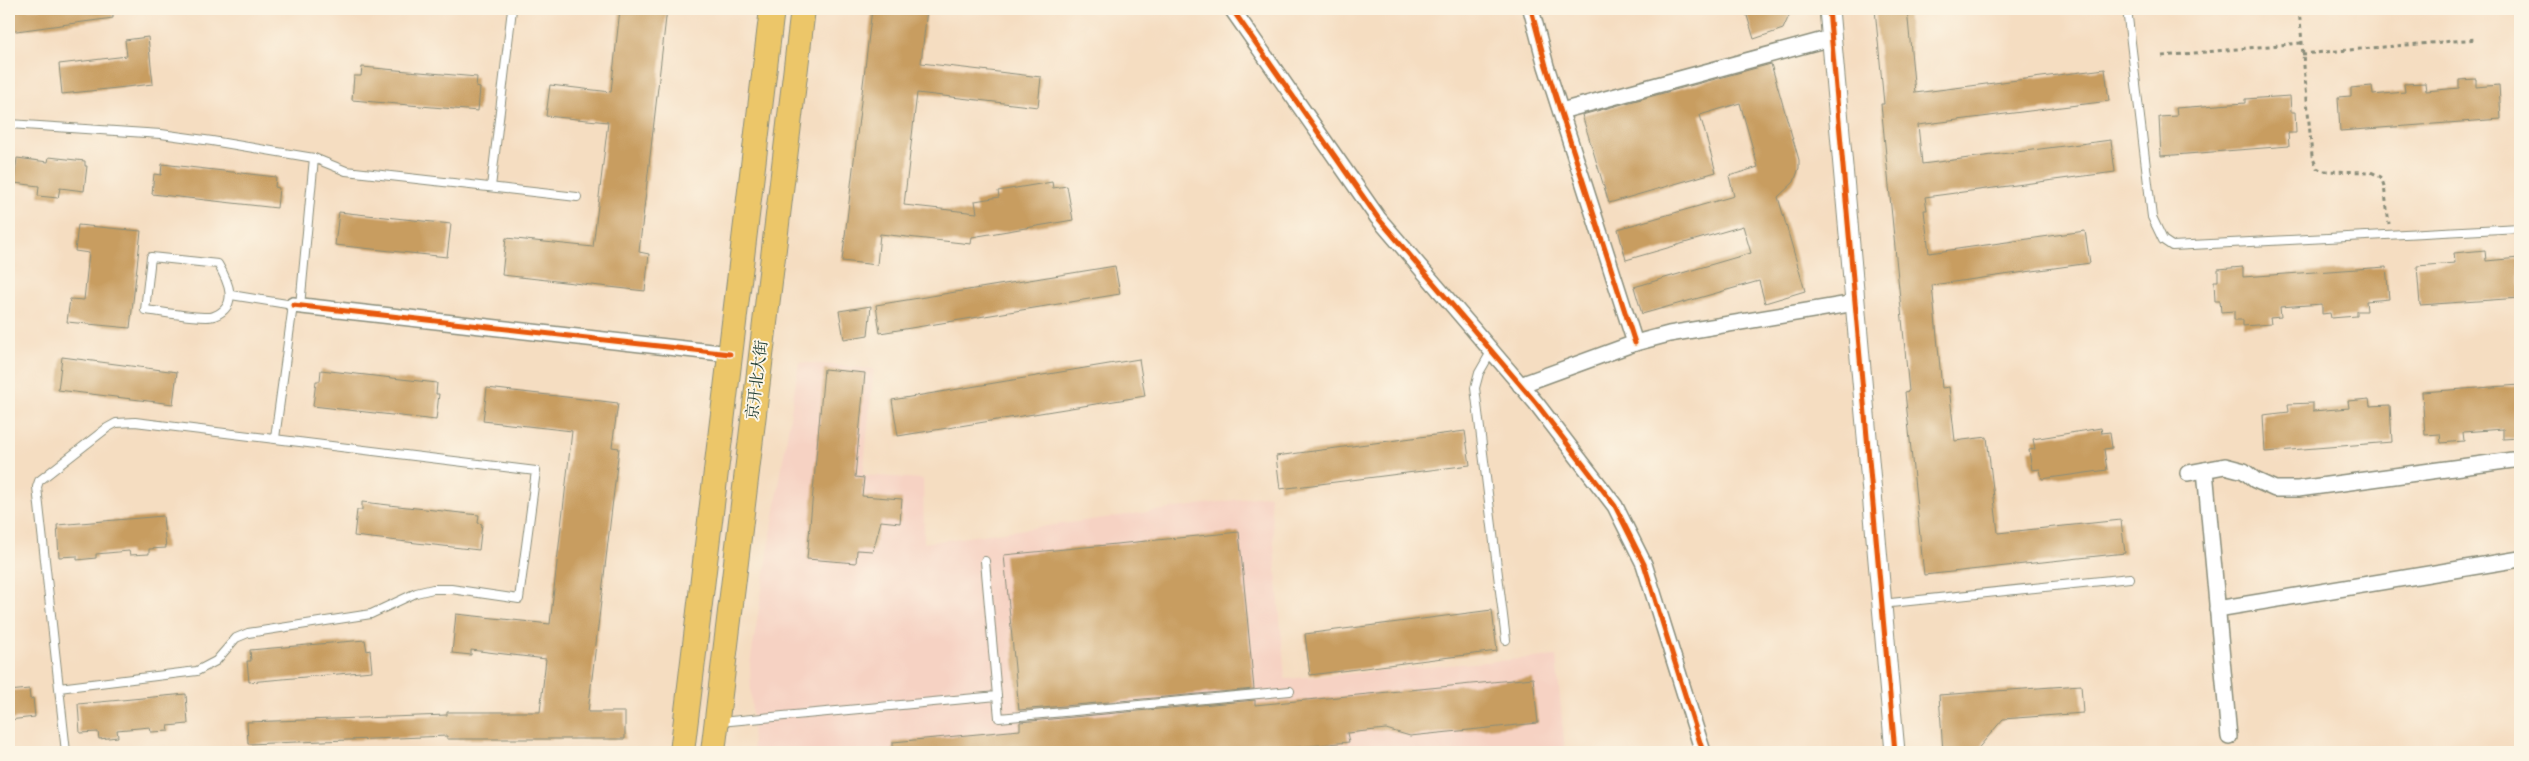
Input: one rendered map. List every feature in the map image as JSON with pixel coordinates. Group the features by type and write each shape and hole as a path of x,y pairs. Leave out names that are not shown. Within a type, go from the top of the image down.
{"main road":[{"name":"京开北大街","path":"682,752 772,9"},
{"name":"京开北大街","path":"713,752 803,9"}],"street":[{"path":"1232,9 1378,218 1520,384 1594,476 1615,506 1641,556 1703,752"},
{"path":"1531,9 1634,343"},
{"path":"1829,9 1894,752"},
{"path":"1561,111 1831,38"},
{"path":"1520,384 1634,343 1748,319 1855,303"},
{"path":"296,306 730,354"},
{"path":"2188,473 2225,466 2244,470 2256,480 2275,489 2298,489 2520,459"},
{"path":"2205,470 2229,736"},
{"path":"2217,609 2520,559"}],"lane":[{"path":"491,187 512,9"},
{"path":"2127,9 2152,217 2163,240 2172,246 2520,228"},
{"path":"9,124 161,134 314,158 346,171 577,198"},
{"path":"275,438 296,306 314,158"},
{"path":"151,257 218,264 228,281 231,295 226,308 213,317 145,310 151,257"},
{"path":"231,295 296,306"},
{"path":"1491,352 1478,373 1475,388 1506,640"},
{"path":"59,688 197,671 216,661 236,638 248,633 371,614 416,593 432,589 451,589 519,598 536,471 135,422 116,423 107,428 39,481 37,487 66,752"},
{"path":"984,561 999,718 1290,691"},
{"path":"1882,604 2130,578"},
{"path":"716,722 997,696"}],"path":[{"path":"2299,9 2312,156 2317,168 2323,170 2371,172 2381,177 2384,186 2390,235"},
{"path":"2302,54 2477,39"},
{"path":"2162,56 2301,43"}],"shaded area":[{"path":"799,362 874,369 863,475 923,479 924,543 1270,495 1285,679 1556,656 1565,752 753,752 750,664"}],"building":[{"path":"9,9 113,9 113,18 9,32"},
{"path":"620,9 667,9 639,252 649,254 645,291 502,275 506,238 593,247 608,122 546,116 550,85 611,92"},
{"path":"872,9 927,9 921,63 1041,77 1038,107 917,93 904,205 977,213 975,201 999,197 998,191 1052,182 1053,188 1067,186 1073,220 972,237 971,244 880,234 877,265 842,261"},
{"path":"1745,9 1792,9 1783,29 1754,39"},
{"path":"1875,9 1907,9 1915,93 2105,69 2109,101 1918,125 1922,164 2111,140 2115,172 1925,197 1927,210 1924,210 1929,253 2085,231 2090,263 1932,285 1942,388 1949,387 1955,441 1987,437 1998,533 2121,520 2125,553 1924,575 1905,392 1909,391 1881,104 1884,104"},
{"path":"148,37 153,84 62,94 59,64 127,56 125,40"},
{"path":"1771,64 1799,160 1799,168 1794,182 1778,197 1805,291 1765,303 1759,281 1642,314 1634,287 1751,253 1743,226 1626,260 1618,229 1734,196 1729,176 1758,167 1740,103 1700,115 1716,172 1609,203 1582,115"},
{"path":"362,67 477,77 476,87 480,88 478,111 352,100 354,76 361,76"},
{"path":"2476,79 2476,87 2499,85 2501,119 2340,131 2338,97 2351,96 2351,88 2372,86 2373,95 2405,92 2404,84 2425,83 2426,91 2459,88 2459,80"},
{"path":"2290,96 2291,112 2295,112 2296,133 2288,133 2289,146 2161,156 2159,117 2177,116 2176,108 2245,103 2245,99"},
{"path":"49,157 85,161 85,166 87,166 84,191 60,188 58,198 38,196 39,186 14,183 17,158 48,162"},
{"path":"162,164 276,177 275,187 279,188 277,208 152,194 154,174 161,175"},
{"path":"339,212 451,224 447,257 335,245"},
{"path":"78,225 141,231 130,328 67,322 70,299 84,300 89,253 75,251"},
{"path":"2485,250 2486,261 2519,258 2520,298 2420,305 2417,266 2455,263 2454,253"},
{"path":"1115,266 1120,294 880,333 876,305"},
{"path":"2243,267 2243,277 2386,267 2389,299 2366,301 2367,311 2357,311 2357,316 2331,318 2330,313 2322,314 2322,304 2280,307 2281,317 2270,318 2271,324 2243,326 2243,320 2234,320 2234,311 2221,312 2220,301 2215,301 2214,281 2218,281 2218,269"},
{"path":"871,306 868,335 844,339 839,311"},
{"path":"62,357 177,372 173,404 58,390"},
{"path":"1139,359 1145,396 898,436 892,400"},
{"path":"824,369 865,373 855,477 864,478 862,496 902,499 900,523 881,521 873,551 857,550 856,563 807,559"},
{"path":"321,370 437,383 436,394 439,394 436,420 313,406 316,381 320,381"},
{"path":"2520,385 2520,438 2503,439 2503,429 2463,432 2464,441 2441,443 2440,434 2425,435 2422,392"},
{"path":"487,388 618,403 612,447 619,448 588,712 625,712 625,739 447,739 447,736 248,744 247,722 447,715 447,712 540,712 546,659 471,650 471,655 452,653 456,614 550,624 572,431 483,421"},
{"path":"2369,399 2370,406 2390,405 2392,442 2265,452 2263,415 2289,412 2288,404 2313,403 2313,411 2349,408 2348,401"},
{"path":"2101,428 2102,433 2110,432 2112,448 2104,449 2107,470 2042,479 2040,469 2032,470 2029,450 2035,449 2033,439"},
{"path":"1465,431 1470,465 1280,489 1276,456"},
{"path":"362,502 479,515 478,523 482,524 479,550 354,536 357,510 362,510"},
{"path":"163,516 166,548 149,549 149,554 130,555 129,551 96,554 96,558 77,560 77,556 59,557 57,525"},
{"path":"1239,532 1254,689 1019,710 1004,555"},
{"path":"1492,610 1497,651 1310,675 1305,634"},
{"path":"365,640 367,651 370,650 372,671 249,682 247,661 251,661 250,650"},
{"path":"1533,678 1538,723 1410,736 1386,729 1347,733 1349,742 1249,752 893,752 893,742 1020,730 1020,722 1255,700 1255,705"},
{"path":"2081,685 2083,713 2003,719 1975,752 1943,752 1939,695"},
{"path":"29,689 30,699 33,698 35,717 9,720 9,691"},
{"path":"186,694 188,724 168,726 169,731 151,732 150,727 117,730 118,737 99,739 98,732 80,733 78,704"}],"cycle path":[{"path":"1232,9 1378,218 1536,403 1615,506 1644,564 1703,752"},
{"path":"1531,9 1546,66 1635,343"},
{"path":"1829,9 1895,752"},
{"path":"293,305 730,354"}]}
